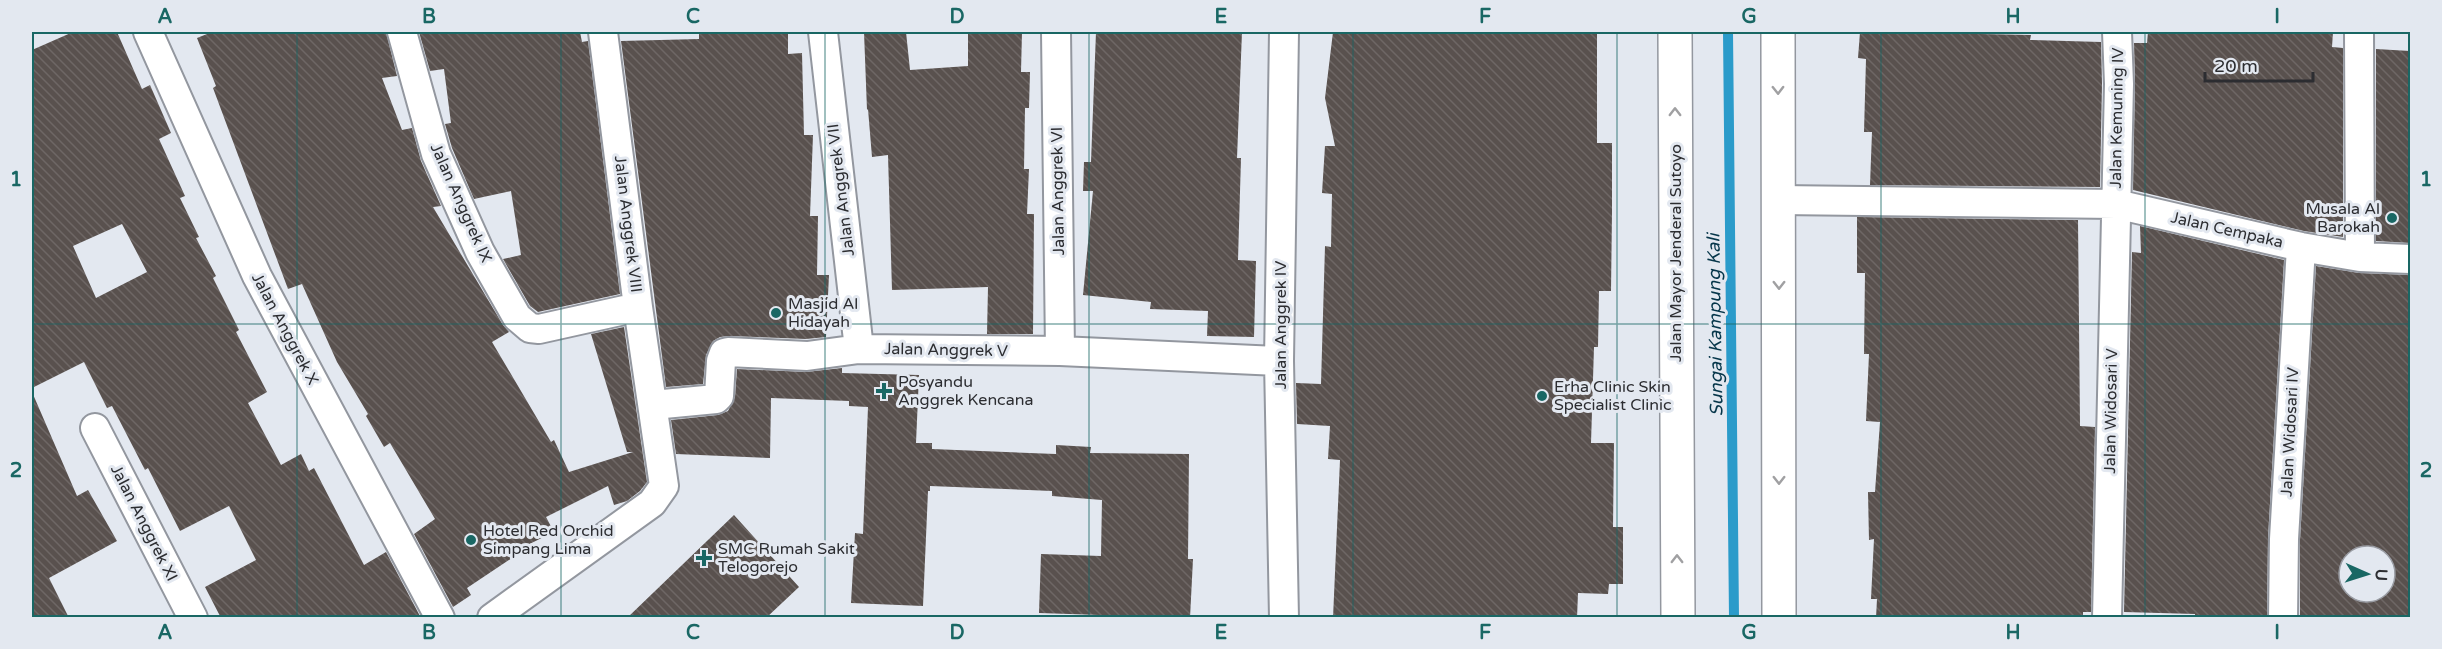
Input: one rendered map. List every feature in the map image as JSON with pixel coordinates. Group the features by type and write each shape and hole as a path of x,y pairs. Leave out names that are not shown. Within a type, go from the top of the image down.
{"main road":[{"name":"Jalan Mayor Jenderal Sutoyo","path":"1675,32 1677,618"},
{"path":"1778,32 1779,618"}],"street":[{"name":"Jalan Anggrek X","path":"148,32 257,276 440,618"},
{"name":"Jalan Anggrek IX","path":"402,32 436,154 480,252 517,317 530,328"},
{"name":"Jalan Anggrek VIII","path":"530,328 539,329 638,307 603,32"},
{"name":"Jalan Anggrek VII","path":"823,32 859,349"},
{"name":"Jalan Anggrek VI","path":"1056,32 1060,351"},
{"name":"Jalan Anggrek IV","path":"1284,32 1279,361 1284,618"},
{"name":"Jalan Kemuning IV","path":"2116,204 2119,84 2117,32"},
{"path":"2359,32 2360,257"},
{"name":"Jalan Cempaka","path":"1779,200 2116,204 2301,247 2360,257 2410,259"},
{"name":"Jalan Widosari V","path":"2107,618 2116,204"},
{"name":"Jalan Widosari IV","path":"2283,618 2284,539 2301,247"},
{"path":"492,618 659,497 664,486 664,478 638,307"},
{"name":"Jalan Anggrek V","path":"653,405 716,399 719,396 721,361 724,353 807,356 859,349 1060,351 1279,361"},
{"name":"Jalan Anggrek XI","path":"95,428 194,618"}],"building":[{"path":"73,32 117,32 142,89 150,85 171,133 159,139 185,196 180,198 199,237 196,238 216,276 213,278 239,330 236,332 267,392 248,403 281,465 301,454 309,471 314,468 364,565 386,552 421,618 221,618 205,587 256,560 229,506 180,531 148,468 145,470 112,406 107,408 84,362 32,388 32,50","holes":["122,224 147,272 96,298 73,246"]},
{"path":"212,32 386,32 397,76 382,78 402,130 412,128 421,161 441,206 433,207 509,332 492,342 551,442 554,440 569,472 633,452 627,452 591,334 624,327 647,482 640,491 627,501 614,505 608,486 546,517 554,532 509,554 512,558 467,588 471,595 453,607 414,534 435,519 390,443 384,447 366,416 368,414 337,362 302,284 288,289 213,88 216,86 197,38"},
{"path":"419,32 580,32 582,42 588,41 620,294 538,312 530,306 503,259 521,255 511,191 474,199 452,148 445,124 451,123 444,69 430,71"},
{"path":"699,32 788,32 788,54 802,53 804,135 813,135 810,216 818,216 817,275 829,275 826,337 806,339 720,337 713,341 706,355 703,384 666,387 621,41 699,39"},
{"path":"864,32 906,32 910,70 968,66 968,32 1022,32 1021,72 1030,72 1029,108 1025,108 1024,169 1029,169 1027,214 1034,214 1033,334 987,334 988,287 892,290 888,155 872,157 867,110"},
{"path":"1096,32 1242,32 1237,158 1241,158 1238,260 1256,261 1254,337 1207,336 1208,311 1150,309 1151,302 1083,295 1093,191 1083,191 1084,162 1091,162"},
{"path":"1333,32 1597,32 1597,143 1612,143 1611,291 1599,291 1598,347 1594,347 1591,443 1614,443 1613,527 1623,527 1623,584 1609,584 1608,594 1578,593 1577,618 1333,618 1340,460 1328,459 1330,426 1297,424 1296,383 1321,384 1325,246 1331,247 1332,194 1322,193 1325,146 1335,146 1325,98"},
{"path":"1860,32 1980,32 1980,34 2031,35 2030,40 2101,42 2100,187 1870,185 1872,132 1864,132 1866,59 1858,58"},
{"path":"2148,32 2244,34 2244,32 2333,32 2332,47 2343,48 2343,237 2304,231 2133,190 2134,43 2147,43"},
{"path":"2376,49 2410,51 2410,243 2376,241"},
{"path":"1857,217 2078,220 2080,426 2095,427 2091,612 2083,612 2083,618 1876,618 1877,599 1871,599 1874,539 1869,540 1868,492 1875,492 1880,422 1866,421 1869,354 1864,354 1865,273 1857,273"},
{"path":"2140,226 2284,260 2268,538 2267,616 2195,616 2195,614 2124,612 2132,252 2141,253"},
{"path":"2316,266 2359,273 2410,275 2410,618 2303,618 2303,615 2300,615 2300,540"},
{"path":"842,368 842,373 919,375 916,443 932,443 932,449 1056,454 1056,445 1091,447 1090,453 1189,454 1188,559 1193,559 1190,618 1039,613 1041,554 1101,556 1102,500 1052,496 1052,491 930,486 923,606 851,603 855,533 863,534 868,407 849,406 849,401 771,398 770,458 676,454 671,420 718,415 728,411 735,397 737,369 806,372"},
{"path":"32,392 77,496 88,490 117,541 49,578 69,618 32,618"},
{"path":"734,515 799,587 766,618 627,618"}],"waterway":[{"name":"Sungai Kampung Kali","path":"1728,32 1734,618"}],"place":[{"name":"Musala Al Barokah","path":"2392,218"},
{"name":"Masjid Al Hidayah","path":"776,313"},
{"name":"Posyandu Anggrek Kencana","path":"884,391"},
{"name":"Erha Clinic Skin Specialist Clinic","path":"1542,396"},
{"name":"Hotel Red Orchid Simpang Lima","path":"471,540"},
{"name":"SMC Rumah Sakit Telogorejo","path":"704,558"}]}
